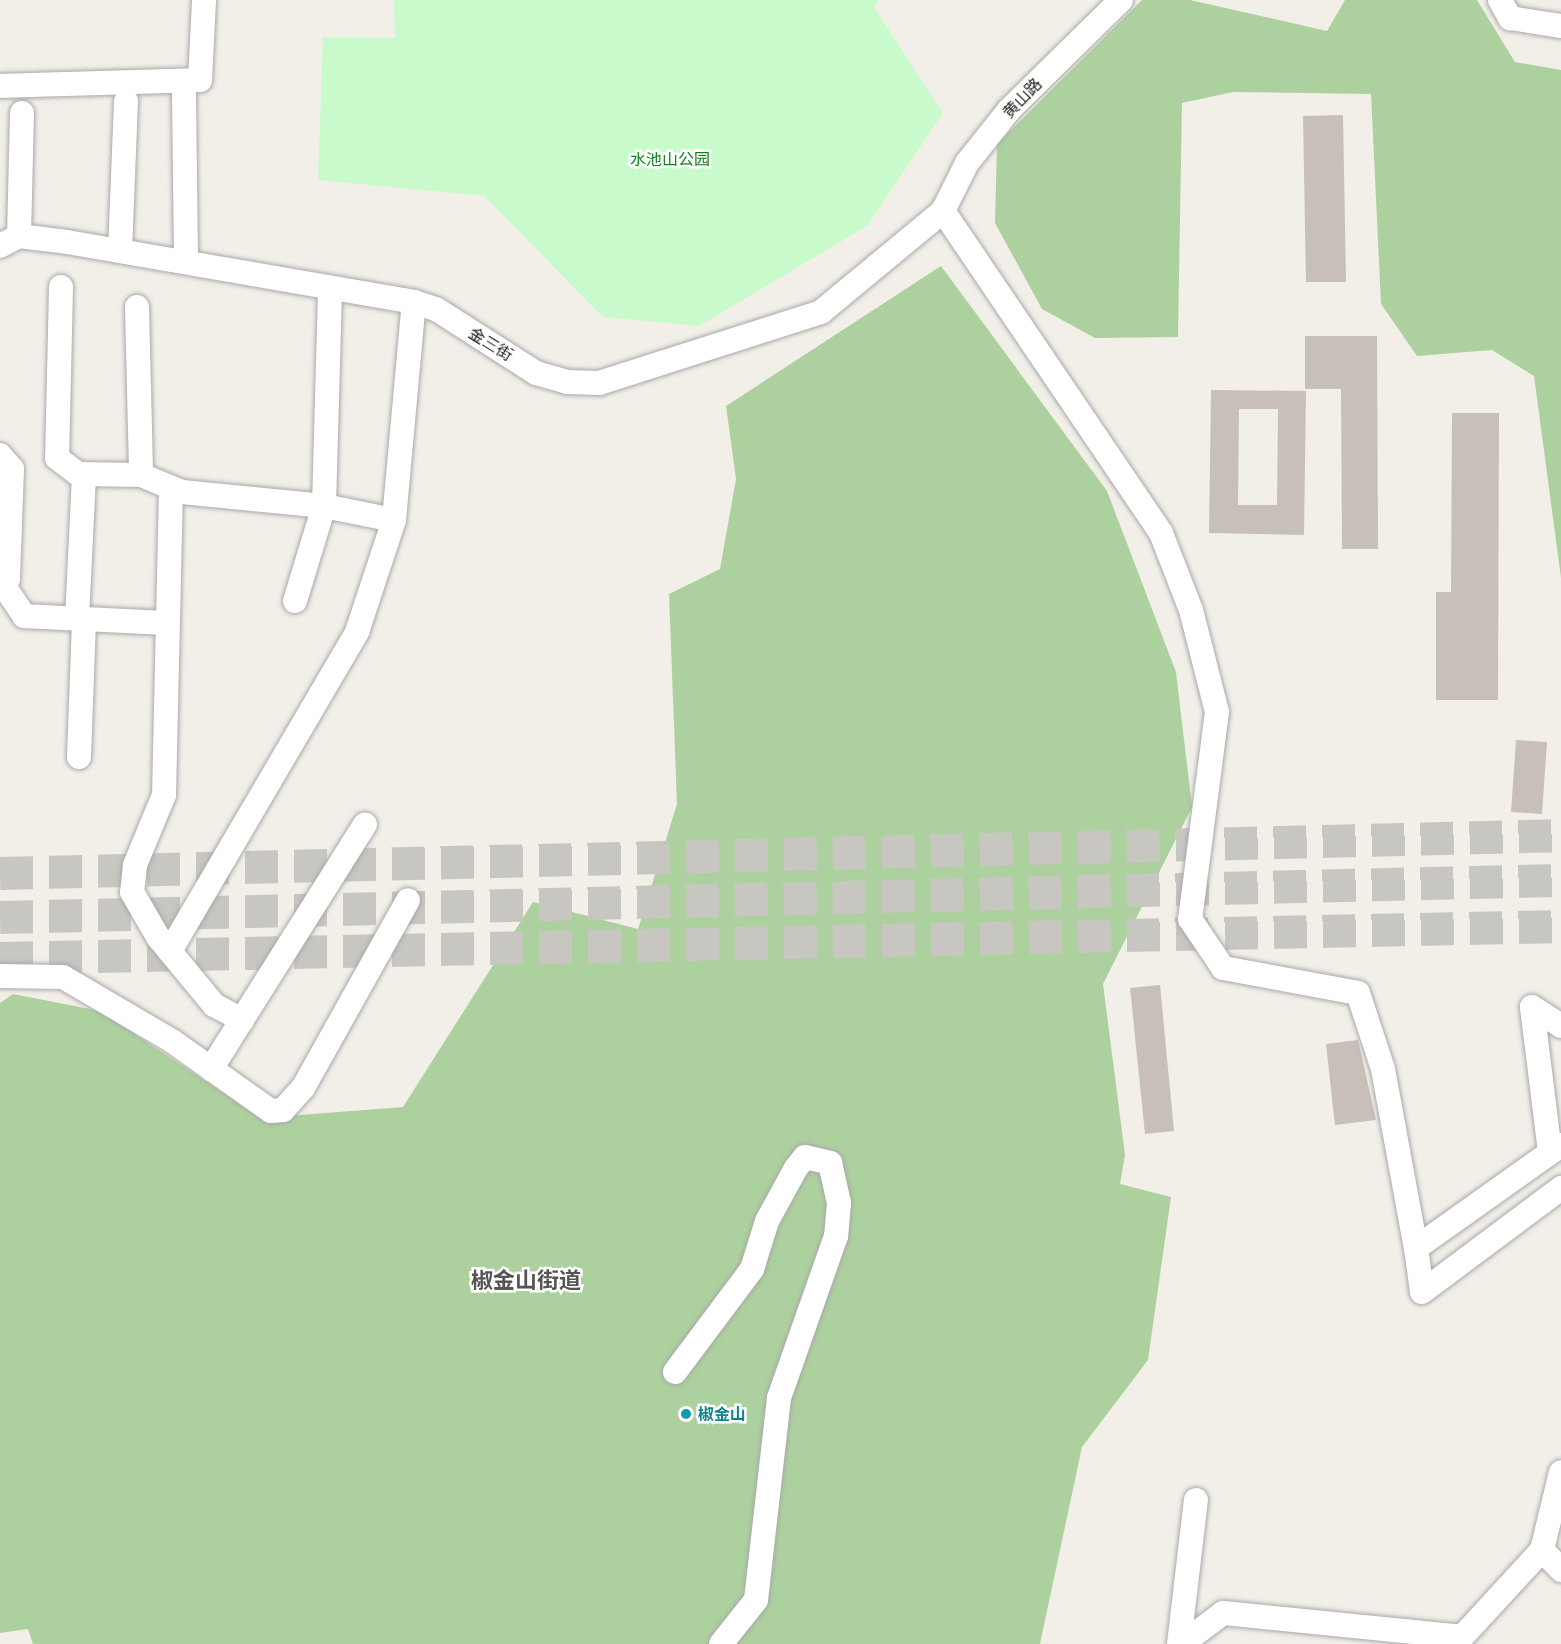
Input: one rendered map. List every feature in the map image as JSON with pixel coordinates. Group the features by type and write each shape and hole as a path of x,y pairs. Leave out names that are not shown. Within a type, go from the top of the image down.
{"street":[{"path":"0,86 200,80 204,0"},
{"name":"黄山路","path":"943,211 967,163 1009,110 1121,0"},
{"path":"1500,0 1510,18 1561,26"},
{"path":"184,95 186,261"},
{"path":"120,251 126,101"},
{"path":"9,241 22,113"},
{"path":"943,211 1161,533 1191,610 1217,711 1190,919 1223,968 1358,993 1383,1069 1422,1292 1561,1188"},
{"name":"金三街","path":"9,241 120,251 414,302 436,309 536,373 567,382 599,383 821,312 943,211"},
{"path":"61,287 57,458 84,474 141,475 171,488 324,506 394,520"},
{"path":"296,601 324,506 330,288"},
{"path":"170,951 357,632 394,520 414,302"},
{"path":"137,306 141,475"},
{"path":"0,455 12,469 2,586 24,616 165,623"},
{"path":"79,758 84,474"},
{"path":"171,488 165,623 164,795 135,865 132,892 170,951 214,1005 242,1020"},
{"path":"211,1069 365,824"},
{"path":"0,976 63,977 211,1069 271,1111 283,1110 303,1088 408,900"},
{"path":"1416,1248 1556,1149 1532,1007 1561,1026"},
{"path":"675,1372 752,1269 767,1221 796,1168 805,1157 830,1163 840,1203 836,1236 778,1398 756,1600 721,1644"},
{"path":"1181,1644 1223,1613 1362,1636 1462,1637 1542,1550 1561,1472"},
{"path":"1181,1644 1196,1500"},
{"path":"1542,1550 1561,1570"}],"green space":[{"name":"水池山公园","path":"394,0 878,0 874,7 943,113 867,226 699,326 603,317 484,196 318,180 323,37 395,38"},
{"path":"1142,0 1190,0 1327,31 1345,0 1477,0 1515,62 1561,70 1561,578 1534,376 1492,350 1417,356 1381,304 1371,94 1233,92 1182,103 1178,337 1095,338 1042,309 995,223 997,144"},
{"path":"941,266 1107,491 1176,672 1192,807 1103,984 1125,1155 1120,1184 1171,1197 1148,1360 1082,1447 1040,1644 33,1644 28,1629 0,1633 0,1003 13,994 100,1011 261,1118 403,1107 533,902 638,929 677,804 669,594 720,569 736,479 726,406"}],"building":[{"path":"1343,115 1346,282 1306,282 1303,116"},
{"path":"1305,336 1377,336 1378,549 1342,549 1341,389 1305,389"},
{"path":"1211,390 1306,391 1304,535 1209,533","holes":["1239,409 1278,409 1277,505 1238,505"]},
{"path":"1452,413 1499,413 1498,700 1436,700 1436,592 1451,592"},
{"path":"1516,740 1547,742 1542,814 1511,812"},
{"path":"1160,985 1174,1131 1145,1134 1130,988"},
{"path":"1358,1040 1376,1120 1335,1125 1326,1044"}],"tunnel":[{"path":"0,873 1561,835"},
{"path":"0,917 1561,880"},
{"path":"0,958 1561,926"}],"place":[{"name":"椒金山","path":"686,1414"}],"district":[{"name":"椒金山街道","path":"526,1281"}]}
